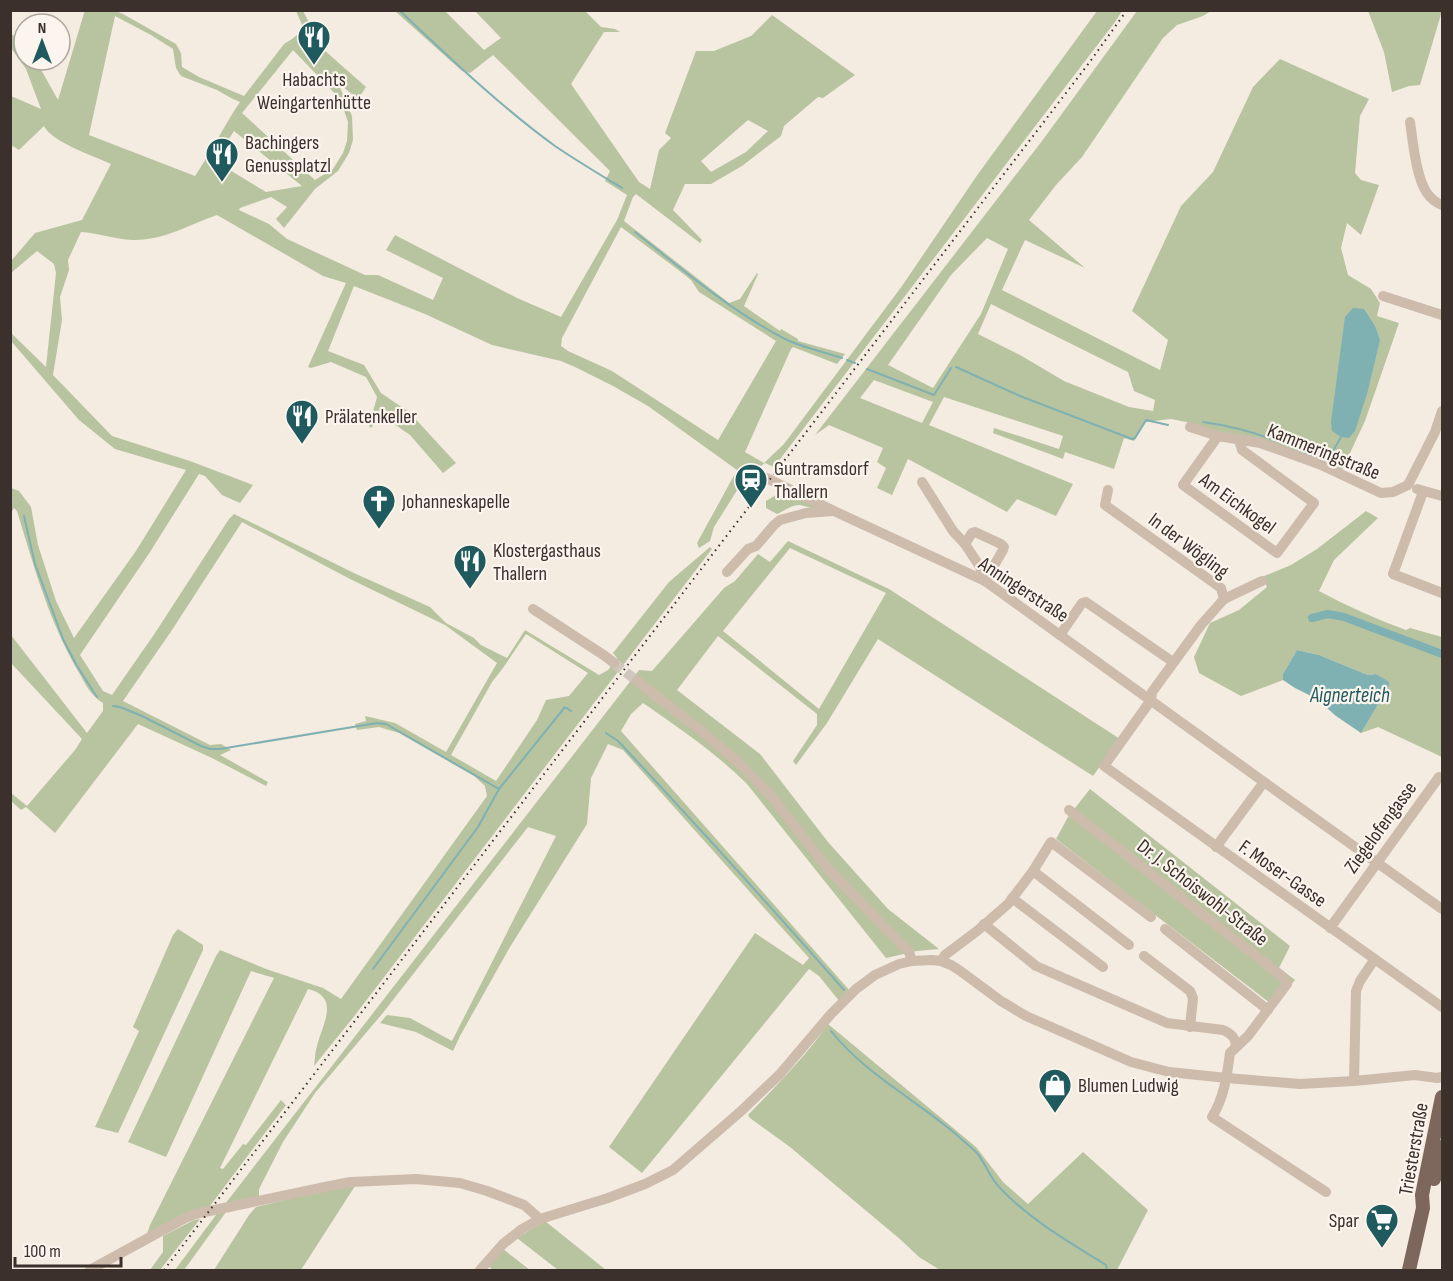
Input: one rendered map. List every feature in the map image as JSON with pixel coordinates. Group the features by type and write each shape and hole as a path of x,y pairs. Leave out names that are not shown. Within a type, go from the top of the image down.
{"main road":[{"name":"Triesterstraße","path":"1409,1270 1443,1097"},
{"name":"Triesterstraße","path":"1423,1208 1430,1196 1443,1147"}],"street":[{"path":"1410,122 1417,167 1427,193 1443,205"},
{"path":"1383,296 1443,315"},
{"path":"1443,411 1408,485 1423,492 1443,496"},
{"name":"Kammeringstraße","path":"1190,427 1218,436 1260,444 1318,464 1381,494 1393,492 1408,485"},
{"name":"Am Eichkogel","path":"1218,436 1184,485 1277,553 1314,502 1242,450 1239,440"},
{"name":"Anningerstraße","path":"757,473 985,581 1443,909"},
{"path":"922,482 953,531 965,544 980,567 985,581"},
{"name":"In der Wögling","path":"1108,490 1105,505 1221,588 1224,599 1173,662 1152,692 1151,700"},
{"path":"1423,492 1393,574 1443,593"},
{"name":"Anningerstraße","path":"727,572 780,520 806,513 834,511"},
{"path":"965,544 970,535 975,532 1004,547 985,581"},
{"path":"1224,599 1262,581"},
{"path":"1060,635 1082,603 1086,602 1173,662"},
{"path":"533,609 614,663"},
{"path":"637,681 741,765 772,797 828,869 909,952 912,961"},
{"name":"F. Moser-Gasse","path":"1151,700 1104,766 1443,1007"},
{"name":"Ziegelofengasse","path":"1330,928 1439,777"},
{"path":"1216,847 1264,782"},
{"name":"Dr. J. Schoiswohl-Straße","path":"1069,810 1283,977 1287,984 1248,1036 1230,1053 1227,1078 1219,1107 1212,1117 1326,1192"},
{"path":"941,961 945,955 1008,904 1051,842 1151,917"},
{"path":"1033,871 1129,945"},
{"path":"1012,898 1103,967"},
{"path":"984,924 1036,966 1167,1023 1223,1030 1234,1037 1236,1047"},
{"path":"1166,929 1268,1010"},
{"path":"1144,956 1190,991 1193,998 1190,1027"},
{"path":"480,1270 503,1244 540,1219 608,1198 673,1170 780,1074 831,1014 856,989 875,975 912,961 923,959 941,961 960,970 1001,1001 1026,1016 1131,1062 1169,1072 1300,1084 1415,1076 1443,1077"},
{"path":"1354,1081 1356,991 1374,960"},
{"path":"1415,1076 1429,1070 1443,1072"},
{"path":"90,1270 185,1218 351,1182 416,1179 460,1184 524,1205 540,1219"}],"green space":[{"path":"85,10 116,11 176,44 181,53 182,67 199,77 244,96 284,44 304,29 296,11 303,11 323,49 366,87 358,99 338,83 352,116 353,140 349,153 338,171 315,189 284,228 276,219 287,207 271,197 239,210 269,224 287,239 365,275 378,275 433,300 443,278 386,250 395,235 517,298 561,317 617,220 627,195 605,181 610,171 493,55 470,73 462,71 395,11 445,11 484,50 501,38 475,11 585,11 601,27 620,32 604,32 571,84 639,182 650,189 659,150 671,138 665,133 696,51 714,51 751,36 772,15 855,75 823,98 818,97 784,126 781,136 742,166 711,184 685,184 673,210 702,240 700,243 636,194 624,221 729,303 740,299 757,273 744,306 798,341 845,354 837,364 793,347 791,349 745,452 764,463 784,444 902,286 978,174 1097,11 1122,11 774,467 765,463 746,476 714,527 710,541 699,548 697,543 737,470 648,406 613,386 561,361 492,345 425,314 354,286 328,351 364,365 381,393 409,412 456,463 443,473 410,435 381,415 371,428 369,426 377,397 366,377 331,362 308,367 346,283 323,276 217,215 165,235 143,240 81,232 68,260 69,270 60,297 62,320 53,375 112,436 190,461 253,485 240,503 222,495 205,476 199,474 150,552 80,655 103,691 112,695 234,514 356,574 430,607 446,623 507,658 525,630 599,675 608,670 617,658 613,653 669,582 710,547 712,549 314,1066 327,1005 324,998 308,989 220,1168 223,1169 243,1144 246,1145 281,1100 286,1105 210,1206 147,1234 274,978 251,971 166,1157 128,1142 220,950 266,969 323,988 341,999 487,796 485,786 474,776 399,733 379,727 357,730 355,724 366,721 365,716 395,723 446,752 497,663 445,625 350,579 242,522 123,701 210,745 221,744 231,750 220,755 268,782 266,786 138,724 55,833 26,807 21,810 11,801 11,793 27,806 82,739 11,663 11,635 87,733 103,711 103,703 86,685 59,633 43,593 17,511 14,508 11,513 11,488 19,491 31,507 38,545 56,601 74,638 136,551 186,470 115,449 79,420 11,341 11,333 46,367 56,273 54,264 37,251 11,273 11,261 35,233 82,220 111,164 64,143 44,126 19,150 11,145 11,96 41,109 27,72 42,72 58,100 66,72 72,72 72,53","holes":["115,16 173,49 176,68 181,76 240,102 195,176 89,135","293,50 340,99 348,122 347,141 333,169 315,180 242,113","748,120 768,131 746,152 711,172 701,161","234,131 302,186 266,192 215,161","621,227 691,280 699,292 776,341 718,440 612,371 568,351 561,346 562,338","526,634 588,673 569,696 546,700 537,720 496,781 451,755 492,682"]},
{"path":"1137,11 1211,11 1177,25 1163,38 1082,157 1056,185 1029,220 1085,268 1025,240 1002,290 1160,370 1168,340 1132,311 1181,206 1213,172 1253,87 1280,59 1369,99 1360,116 1355,173 1361,180 1379,185 1361,235 1347,223 1341,248 1348,275 1371,289 1380,303 1377,316 1399,323 1365,421 1342,470 1171,419 1146,422 1134,441 1124,438 1114,469 1065,452 1063,459 993,433 994,428 1059,449 1063,436 944,397 929,425 1073,484 1056,516 1017,499 1007,512 908,459 892,495 877,488 886,468 877,462 883,448 829,425 815,435 1042,141","holes":["987,238 1008,249 981,314 933,388 888,365 951,275","991,304 1128,372 1134,391 1155,400 1153,411 1129,407 1064,381 978,334","874,380 933,402 922,423 860,398"]},
{"path":"1368,11 1442,11 1420,85 1392,92 1384,52"},
{"path":"778,488 820,508 797,505 777,514 766,508 766,501 776,495"},
{"path":"1366,511 1378,518 1334,560 1319,591 1406,630 1410,628 1442,637 1442,757 1378,727 1361,733 1389,686 1376,674 1368,675 1319,655 1297,650 1283,674 1283,680 1241,696 1199,673 1194,657 1210,623 1239,610 1267,587 1262,577 1291,565 1317,549"},
{"path":"788,541 889,589 1120,739 1093,776 878,639 827,723 796,765 793,761 817,725 817,714 718,636 677,690 760,754 828,842 888,909 939,949 886,958 747,784 710,751 643,703 631,714 621,731 850,991 840,1002 819,976 809,969 642,1173 609,1147 755,933 803,965 809,958 623,750 608,744 591,778 587,824 510,947 453,1051 416,1032 380,1023 387,1015 410,1018 452,1041 556,836 528,827 382,1014 315,1093 283,1142 259,1189 259,1198 225,1204 639,670 652,671 724,588 735,581 758,554 770,562","holes":["790,548 886,593 819,709 723,631"]},
{"path":"1090,789 1290,946 1279,968 1295,980 1274,1006 1056,839 1068,817"},
{"path":"178,929 203,945 203,950 118,1133 95,1127 139,1031 133,1027 173,935"},
{"path":"828,1024 976,1147 1003,1182 1028,1204 1083,1152 1148,1210 1117,1270 940,1270 919,1257 790,1147 750,1118 748,1115 800,1060"},
{"path":"355,1186 301,1270 214,1270 256,1207 331,1189"},
{"path":"219,1211 226,1212 184,1270 175,1270"},
{"path":"200,1219 160,1270 150,1270 163,1252 163,1236"},
{"path":"545,1221 606,1270 558,1270 517,1238"},
{"path":"503,1249 530,1270 493,1270 488,1266"}],"water":[{"path":"1353,308 1364,309 1375,326 1380,340 1367,394 1355,431 1349,438 1341,437 1332,431 1331,422 1345,317"},
{"name":"Aignerteich","path":"1297,650 1319,655 1368,675 1376,674 1389,682 1389,686 1361,733 1336,716 1317,699 1283,680 1283,674"}],"waterway":[{"path":"399,10 476,81 535,131 563,152 622,188"},
{"path":"635,232 708,289 765,328 791,342 842,358"},
{"path":"847,360 855,363"},
{"path":"956,367 1020,396 1132,439 1135,438 1146,420 1168,425"},
{"path":"867,369 934,395 951,368"},
{"path":"1203,422 1259,435 1312,456"},
{"path":"1323,460 1329,458 1341,437"},
{"path":"24,516 35,564 63,639 97,697"},
{"path":"1312,618 1328,614 1344,617 1442,654"},
{"path":"113,706 142,716 210,749 377,723 386,724 499,789"},
{"path":"373,969 478,827 499,789 565,707 571,711"},
{"path":"606,733 618,741 844,990"},
{"path":"831,1031 859,1060 941,1122 975,1151 997,1184 1012,1200 1050,1230 1106,1265 1107,1270"}],"tunnel":[{"path":"614,663 637,681"}],"railway":[{"path":"164,1270 1089,63 1127,10"}],"place":[{"name":"Habachts Weingartenhütte","path":"314,66"},
{"name":"Bachingers Genussplatzl","path":"222,183"},
{"name":"Prälatenkeller","path":"302,445"},
{"name":"Guntramsdorf Thallern","path":"751,509"},
{"name":"Johanneskapelle","path":"379,530"},
{"name":"Klostergasthaus Thallern","path":"470,590"},
{"name":"Blumen Ludwig","path":"1055,1114"},
{"name":"Spar","path":"1382,1249"}]}
